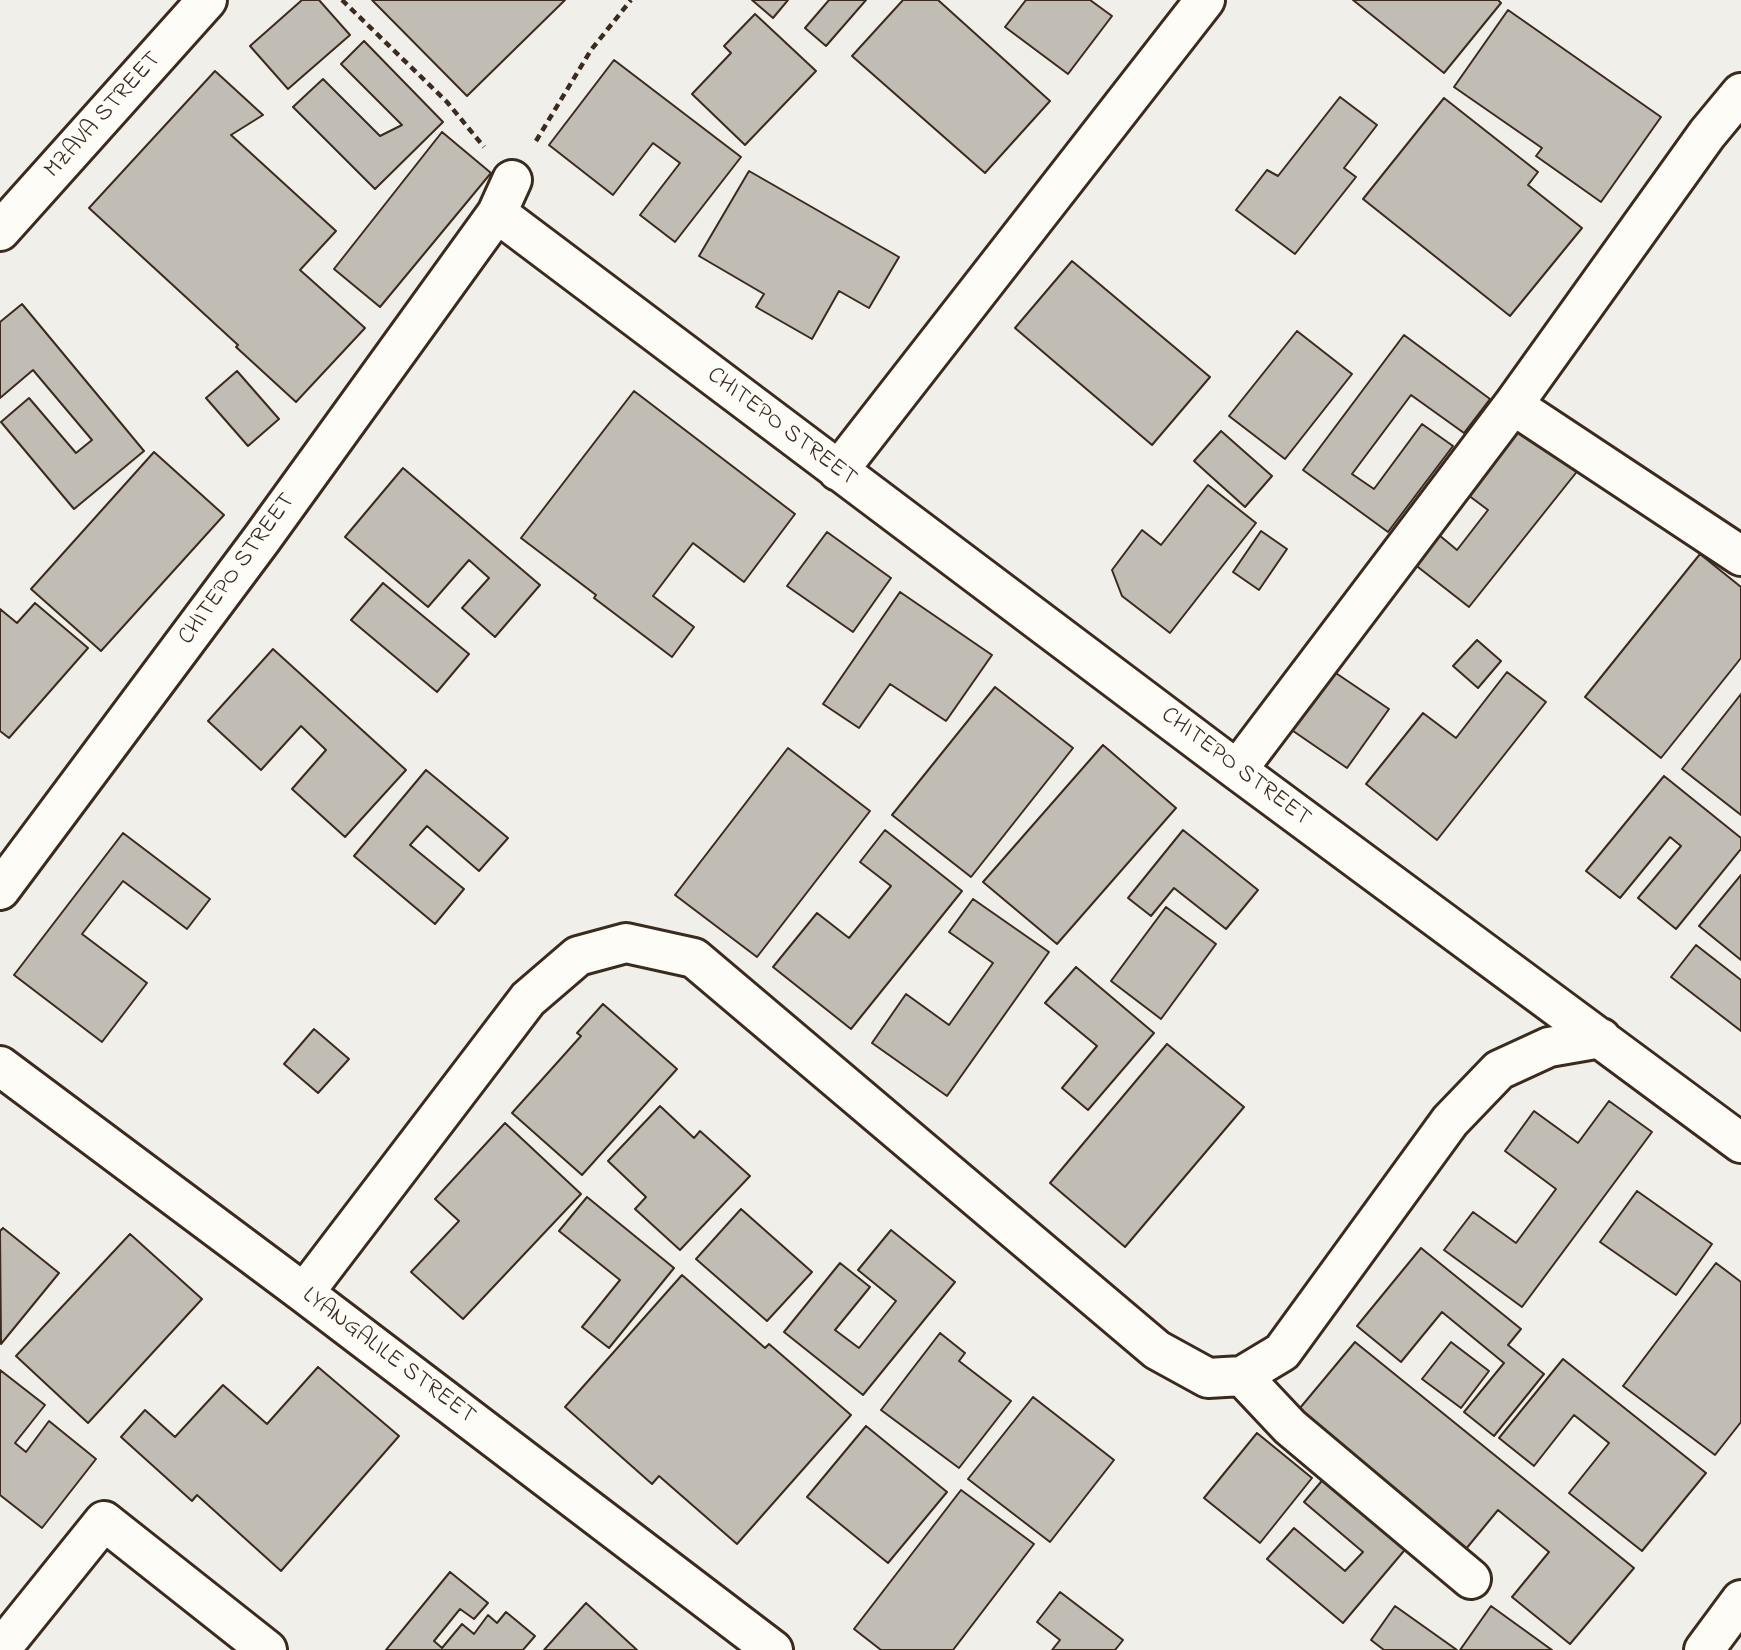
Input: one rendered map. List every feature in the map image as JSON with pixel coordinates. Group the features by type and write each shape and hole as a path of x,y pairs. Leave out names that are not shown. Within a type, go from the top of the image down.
{"street":[{"name":"MZAVA STREET","path":"0,231 207,0"},
{"path":"838,471 1205,0"},
{"path":"1237,770 1513,405 1707,134 1741,93"},
{"name":"CHITEPO STREET","path":"0,890 261,540 504,196 838,471 1741,1143"},
{"path":"1513,405 1741,556"},
{"path":"304,1293 528,999 578,956 626,943 694,958 1157,1350 1208,1378 1242,1376 1282,1352 1450,1121 1499,1070 1549,1047 1601,1038"},
{"name":"LYANGALILE STREET","path":"0,1066 304,1293 773,1650"},
{"path":"1242,1376 1290,1426 1471,1579"},
{"path":"1,1650 104,1521 267,1650"},
{"path":"1704,1650 1741,1600"}],"path":[{"path":"342,0 447,102 504,196 592,50 631,0"}],"building":[{"path":"302,0 319,0 350,35 288,89 250,46"},
{"path":"372,0 565,0 467,96"},
{"path":"752,0 788,0 773,18"},
{"path":"829,0 866,0 826,46 805,28"},
{"path":"903,0 938,0 1050,101 985,173 852,56"},
{"path":"1026,0 1090,0 1112,16 1068,74 1005,27"},
{"path":"1353,0 1498,0 1501,3 1444,73"},
{"path":"1508,10 1661,117 1601,202 1536,156 1542,148 1454,87"},
{"path":"755,14 816,71 745,145 692,94 731,53 724,46"},
{"path":"364,41 443,122 375,189 293,107 323,79 380,136 402,125 341,64"},
{"path":"614,60 741,157 675,242 640,215 680,163 653,143 613,195 549,145"},
{"path":"215,71 263,115 231,135 336,231 300,270 365,328 296,402 89,208"},
{"path":"1340,97 1377,125 1344,168 1356,177 1295,254 1236,210 1267,170 1278,176"},
{"path":"1444,98 1538,172 1528,185 1582,228 1510,316 1363,199"},
{"path":"442,132 491,173 380,307 334,269"},
{"path":"749,171 899,257 869,308 839,291 812,339 756,307 764,294 699,256"},
{"path":"1072,261 1210,377 1152,445 1015,328"},
{"path":"22,304 144,451 74,509 1,422 29,398 76,453 92,440 33,370 0,398 0,322"},
{"path":"1297,331 1352,374 1285,459 1229,416"},
{"path":"1404,335 1490,399 1464,433 1411,395 1352,474 1374,489 1422,424 1453,446 1388,532 1303,470"},
{"path":"237,371 279,419 248,446 206,398"},
{"path":"634,391 795,514 744,582 693,543 653,596 694,627 672,657 521,538"},
{"path":"1512,417 1579,469 1469,607 1409,560 1433,530 1457,550 1488,510 1456,486"},
{"path":"1221,431 1272,476 1245,507 1194,461"},
{"path":"154,452 224,515 101,651 31,589"},
{"path":"403,468 540,585 495,637 462,608 489,578 469,560 428,607 345,537"},
{"path":"1208,485 1256,523 1170,633 1122,596 1112,570 1142,530 1161,545"},
{"path":"1261,531 1287,549 1259,590 1233,572"},
{"path":"827,532 891,578 853,632 787,586"},
{"path":"1700,554 1741,587 1741,658 1661,758 1585,697"},
{"path":"383,583 469,654 437,692 351,620"},
{"path":"900,592 992,655 946,721 890,684 859,728 823,704"},
{"path":"35,603 88,648 9,738 0,731 0,609 17,623"},
{"path":"1477,640 1501,661 1478,688 1453,666"},
{"path":"273,649 406,770 345,837 292,789 326,750 301,726 261,770 208,721"},
{"path":"1321,663 1389,709 1347,768 1280,722"},
{"path":"1507,672 1546,702 1437,840 1366,784 1423,713 1456,738"},
{"path":"995,687 1073,748 971,877 892,815"},
{"path":"1741,694 1741,815 1682,769"},
{"path":"1103,745 1176,808 1057,944 983,882"},
{"path":"788,748 870,811 757,957 675,895"},
{"path":"426,770 508,838 479,871 427,826 410,845 464,889 435,924 354,856"},
{"path":"1664,776 1741,838 1741,849 1676,929 1638,898 1681,846 1670,837 1620,898 1586,871"},
{"path":"885,830 962,891 851,1029 773,967 817,913 849,938 891,886 860,862"},
{"path":"1183,830 1258,890 1226,929 1174,888 1151,916 1128,898"},
{"path":"123,833 210,899 187,929 123,881 82,934 147,983 102,1042 14,975"},
{"path":"1741,875 1741,960 1699,926"},
{"path":"973,899 1049,952 947,1096 872,1043 906,994 949,1025 993,963 949,932"},
{"path":"1166,907 1216,944 1161,1019 1111,981"},
{"path":"1696,945 1741,980 1741,1031 1671,977"},
{"path":"1076,967 1154,1033 1088,1110 1062,1088 1097,1046 1045,1003"},
{"path":"603,1004 677,1069 582,1175 512,1113 581,1036 577,1033"},
{"path":"314,1029 349,1059 318,1093 284,1064"},
{"path":"1167,1044 1244,1107 1125,1247 1050,1183"},
{"path":"1609,1101 1652,1132 1522,1307 1444,1250 1473,1212 1516,1243 1556,1189 1505,1151 1534,1111 1578,1143"},
{"path":"660,1106 694,1138 700,1131 750,1176 680,1250 635,1209 646,1197 608,1161"},
{"path":"505,1123 581,1194 463,1319 411,1272 459,1221 435,1199"},
{"path":"1637,1191 1712,1244 1676,1295 1600,1242"},
{"path":"587,1197 674,1268 609,1348 582,1327 620,1280 559,1231"},
{"path":"741,1209 812,1272 767,1321 696,1259"},
{"path":"3,1228 59,1273 1,1344 0,1231"},
{"path":"891,1230 955,1282 863,1395 784,1332 840,1263 870,1287 835,1330 859,1348 896,1301 858,1270"},
{"path":"130,1234 202,1299 88,1423 16,1356"},
{"path":"1421,1248 1521,1329 1508,1345 1544,1374 1494,1436 1464,1412 1504,1363 1442,1312 1401,1362 1357,1326"},
{"path":"1716,1263 1741,1282 1741,1422 1715,1455 1623,1386"},
{"path":"682,1275 765,1348 769,1344 851,1415 737,1544 659,1476 652,1484 565,1407"},
{"path":"940,1333 965,1353 959,1361 1011,1401 959,1468 881,1410"},
{"path":"1355,1342 1634,1568 1570,1644 1512,1597 1549,1552 1498,1510 1461,1555 1290,1420"},
{"path":"1451,1342 1489,1371 1461,1408 1422,1379"},
{"path":"1563,1359 1706,1473 1642,1551 1569,1493 1609,1443 1574,1415 1534,1466 1499,1438"},
{"path":"318,1367 399,1436 281,1571 197,1495 192,1501 121,1437 145,1410 175,1437 223,1385 267,1424"},
{"path":"0,1370 45,1405 15,1443 26,1452 49,1421 96,1459 42,1528 0,1495"},
{"path":"1033,1397 1114,1460 1050,1542 968,1479"},
{"path":"866,1426 947,1492 888,1563 807,1497"},
{"path":"1257,1433 1312,1478 1260,1543 1204,1498"},
{"path":"1331,1470 1414,1539 1343,1623 1267,1559 1294,1528 1345,1571 1363,1552 1304,1502"},
{"path":"961,1490 1034,1544 953,1650 881,1650 854,1629"},
{"path":"450,1572 488,1603 474,1619 460,1609 434,1641 442,1648 462,1624 474,1634 488,1615 497,1623 506,1612 535,1636 523,1650 386,1650"},
{"path":"1060,1592 1123,1640 1115,1650 1052,1650 1060,1640 1037,1622"},
{"path":"586,1603 637,1650 544,1650"},
{"path":"1395,1606 1457,1650 1384,1650 1371,1640"},
{"path":"1491,1606 1552,1650 1460,1650"}]}
